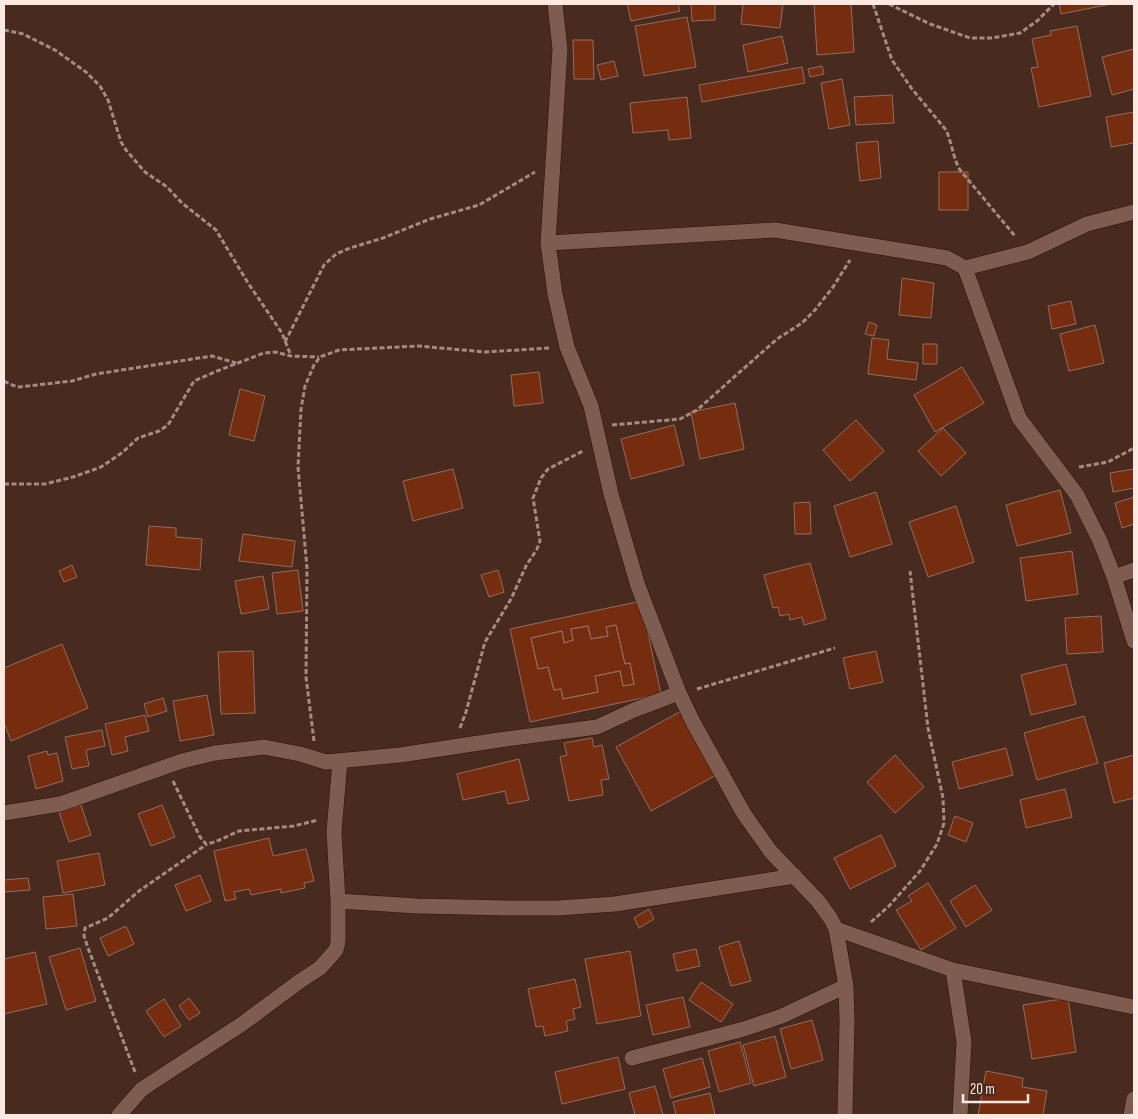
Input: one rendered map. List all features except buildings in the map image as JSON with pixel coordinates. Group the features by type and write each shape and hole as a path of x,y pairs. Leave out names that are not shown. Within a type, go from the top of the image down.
{"street":[{"path":"556,4 560,49 548,243 555,294 567,347 591,406 611,494 638,586 679,693 744,814 771,852 818,901 836,930 846,986 848,1021 845,1115"},
{"path":"965,268 1028,252 1087,224 1134,212"},
{"path":"548,243 776,230 947,258 965,268 1019,418 1077,494 1100,541 1114,577 1134,641"},
{"path":"1114,577 1134,570"},
{"path":"4,813 60,804 182,761 215,753 264,747 300,754 326,762 400,755 597,727 634,710 679,693"},
{"path":"119,1115 142,1089 242,1024 320,968 336,950 338,942 338,901 334,832 340,760"},
{"path":"338,901 454,907 558,908 615,904 795,876"},
{"path":"836,930 953,970 1134,1007"},
{"path":"953,970 964,1042 960,1115"},
{"path":"632,1058 744,1029 782,1016 846,986"},
{"path":"1131,1115 1134,1100"}],"path":[{"path":"873,4 892,60 912,90 946,130 951,140 956,164 1028,252"},
{"path":"889,4 930,24 970,38 992,38 1020,32 1037,21 1054,4"},
{"path":"4,30 23,34 55,50 86,72 100,86 108,100 121,142 126,150 145,172 167,187 182,203 216,230 248,283 282,332 291,356"},
{"path":"286,342 324,265 336,254 430,219 479,205 553,162"},
{"path":"596,427 680,419 698,410 777,339 802,323 815,310 833,288 860,244"},
{"path":"4,484 45,484 101,468 138,438 168,426 194,381 264,353 274,352 291,356 320,357 339,350 396,346 485,352 567,347"},
{"path":"4,382 19,386 72,381 96,374 212,356 237,364"},
{"path":"316,759 306,677 307,568 298,467 301,409 305,386 314,365 320,357"},
{"path":"451,747 466,712 485,642 511,599 540,541 533,498 541,478 548,469 599,443"},
{"path":"1057,469 1091,466 1108,462 1134,448"},
{"path":"856,936 889,906 920,871 937,844 944,823 943,798 928,728 910,570"},
{"path":"679,693 835,648"},
{"path":"166,767 200,837 207,844"},
{"path":"142,1089 88,948 84,936 85,928 108,918 139,891 207,844 239,831 294,826 335,816"}]}
